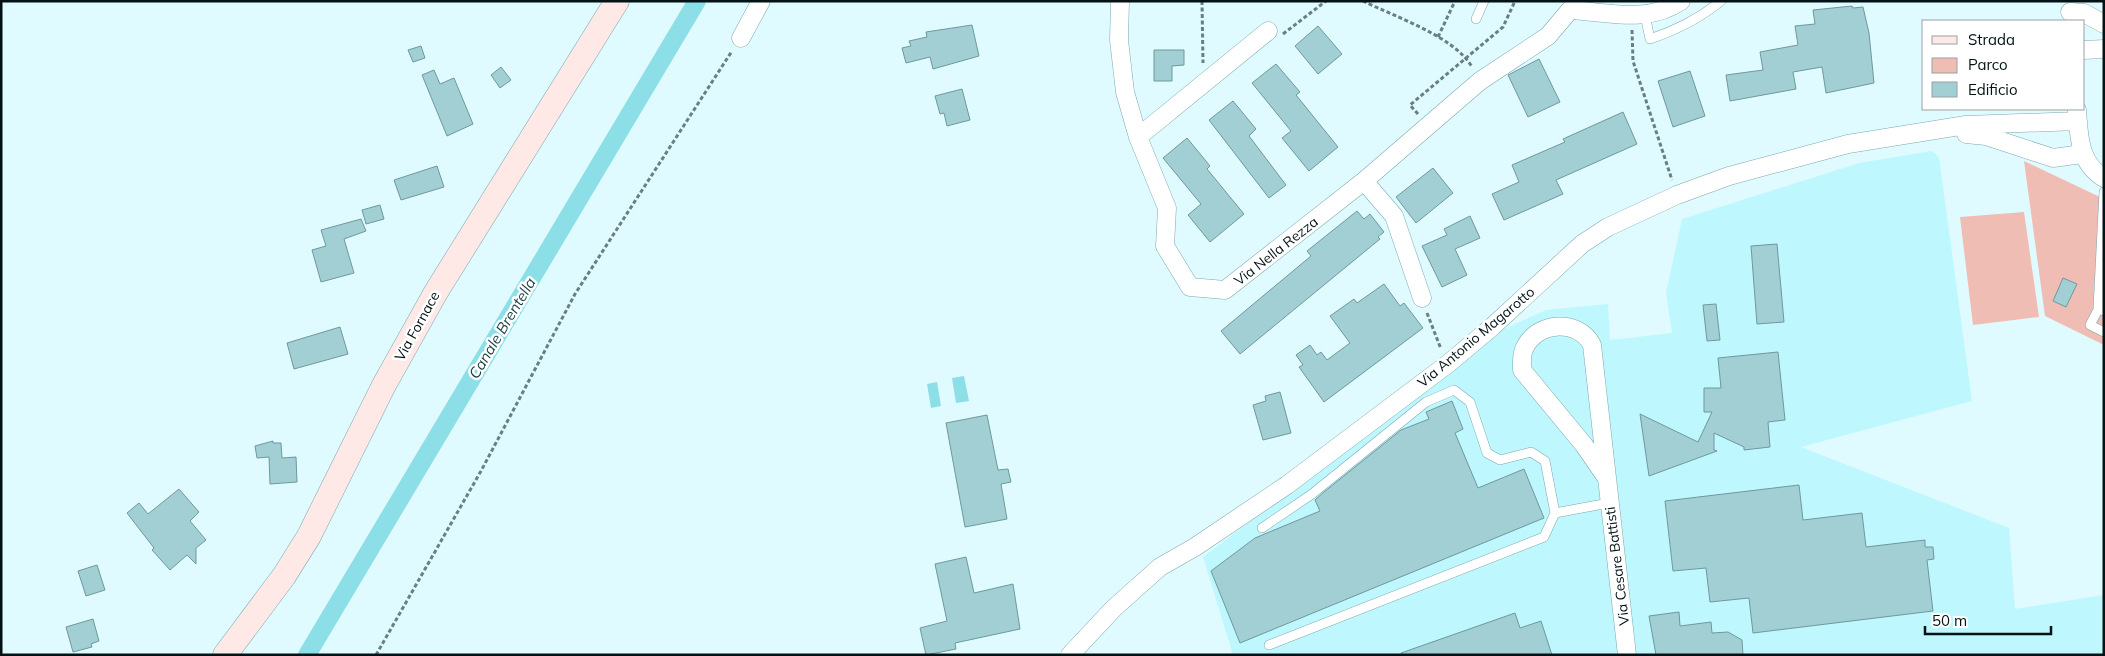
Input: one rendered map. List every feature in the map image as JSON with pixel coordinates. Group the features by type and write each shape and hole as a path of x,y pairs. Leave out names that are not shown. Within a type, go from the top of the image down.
{"street":[{"name":"Via Fornace","path":"225,655 284,576 309,536 384,385 436,292 617,1"},
{"path":"741,38 761,1"},
{"name":"Via Nella Rezza","path":"1120,1 1119,40 1125,92 1138,137 1167,208 1165,246 1190,287 1226,290 1364,181 1480,81 1548,36 1568,6 1639,20 1681,1"},
{"path":"2070,11 2084,13 2104,24"},
{"path":"1138,137 1268,31"},
{"path":"2085,50 2104,48"},
{"path":"2077,115 2082,154 2087,163 2104,178"},
{"name":"Via Antonio Magarotto","path":"1070,655 1114,608 1160,567 1195,547 1287,485 1449,363 1493,326 1582,244 1608,227 1677,195 1730,176 1848,144 1966,125 2077,115"},
{"name":"Via Antonio Magarotto","path":"1936,130 1986,136 2053,158 2082,154"},
{"path":"1364,181 1394,216 1422,298"},
{"name":"Via Cesare Battisti","path":"1606,477 1584,445 1522,370 1525,347 1532,337 1549,327 1575,328 1587,335 1592,345 1627,655"}],"lane":[{"path":"1476,19 1484,1"},
{"path":"1639,20 1650,39 1681,29 1705,15 1722,1"},
{"path":"2104,192 2098,308 2104,311"},
{"path":"2104,299 2090,325 2104,332"},
{"path":"1262,528 1312,494 1426,402 1454,390 1470,402 1488,453 1500,460 1531,452 1545,461 1555,513 1544,536 1269,645"},
{"path":"1555,513 1609,503"}],"path":[{"path":"1202,1 1203,83"},
{"path":"1268,31 1276,24 1283,35 1326,1"},
{"path":"1363,1 1438,37 1466,57 1480,81"},
{"path":"1438,37 1455,1"},
{"path":"1428,125 1410,105 1503,27 1514,1"},
{"path":"1639,20 1633,61 1677,195"},
{"path":"376,655 481,471 575,294 741,38"},
{"path":"1422,298 1438,345 1449,363"}],"shaded area":[{"path":"1932,151 1939,157 1972,401 1801,447 2009,528 2015,609 2104,595 2104,655 1233,655 1203,557 1502,330 1546,310 1608,304 1610,340 1672,333 1666,293 1682,219 1859,163"},
{"path":"964,376 969,401 956,403 952,378"},
{"path":"937,382 941,406 931,408 927,384"}],"green space":[{"path":"2024,161 2104,199 2104,345 2045,316"},
{"path":"2024,212 2039,317 1973,325 1960,217"}],"building":[{"path":"1852,6 1853,8 1863,7 1869,33 1874,83 1826,93 1822,67 1793,72 1796,89 1730,101 1726,75 1763,70 1760,52 1798,45 1795,26 1815,24 1813,10"},
{"path":"972,25 979,56 933,69 930,57 906,63 902,48 911,46 909,41 927,37 926,32"},
{"path":"1318,26 1342,54 1318,74 1295,46"},
{"path":"421,46 425,58 413,62 408,50"},
{"path":"1154,50 1184,50 1184,65 1172,66 1172,81 1154,81"},
{"path":"1539,59 1560,102 1528,117 1508,75"},
{"path":"1276,64 1300,92 1296,95 1338,147 1309,171 1282,138 1291,131 1252,83"},
{"path":"501,67 511,80 500,88 491,75"},
{"path":"434,70 440,84 454,78 473,124 447,136 422,75"},
{"path":"1690,71 1705,116 1673,127 1658,81"},
{"path":"962,89 970,120 947,126 944,113 940,114 935,96"},
{"path":"1233,101 1256,129 1249,136 1286,185 1269,198 1209,120"},
{"path":"1623,112 1637,144 1556,180 1563,194 1504,220 1492,194 1519,182 1512,165 1565,142 1563,139"},
{"path":"1187,138 1210,166 1207,169 1244,214 1210,242 1188,215 1201,204 1163,158"},
{"path":"437,166 444,187 401,200 394,180"},
{"path":"1433,168 1453,193 1416,223 1396,197"},
{"path":"380,205 384,219 366,224 362,210"},
{"path":"1357,211 1364,219 1370,214 1384,232 1378,237 1380,239 1240,354 1221,331 1311,256 1307,251"},
{"path":"1470,216 1480,238 1455,249 1467,275 1442,287 1422,246 1447,235 1444,229"},
{"path":"361,219 366,231 344,239 354,273 321,282 312,250 326,246 321,230"},
{"path":"1777,244 1784,322 1757,324 1751,246"},
{"path":"2063,278 2077,284 2066,307 2053,301"},
{"path":"1384,284 1400,306 1404,303 1423,328 1324,402 1299,367 1303,365 1296,355 1310,345 1317,355 1321,352 1327,360 1350,343 1330,316 1354,299 1357,303"},
{"path":"1716,304 1720,340 1707,341 1703,305"},
{"path":"340,327 348,354 294,369 287,343"},
{"path":"1778,352 1785,420 1768,422 1770,447 1744,450 1744,447 1714,433 1714,450 1717,451 1649,476 1640,414 1698,442 1712,412 1704,412 1704,388 1721,388 1718,358"},
{"path":"1280,392 1291,433 1263,440 1253,405 1266,401 1265,396"},
{"path":"1452,401 1463,429 1455,433 1478,488 1524,469 1544,518 1240,643 1211,571 1255,538 1320,511 1315,500 1324,492 1401,430 1429,419 1426,412"},
{"path":"987,415 998,470 1008,469 1011,482 1001,484 1007,519 965,527 946,423"},
{"path":"273,441 273,443 281,443 282,458 296,457 297,482 270,484 269,457 257,458 255,446"},
{"path":"1799,485 1803,520 1862,513 1866,547 1925,540 1925,547 1933,547 1934,559 1927,560 1933,611 1753,633 1749,598 1710,602 1706,568 1673,571 1665,501"},
{"path":"179,489 199,512 190,521 206,540 196,548 196,564 187,555 170,570 152,550 154,548 127,513 139,503 148,514"},
{"path":"966,557 974,593 1013,584 1020,629 955,643 956,649 926,655 920,628 947,621 935,564"},
{"path":"97,565 105,590 86,596 78,571"},
{"path":"1679,612 1680,626 1711,622 1712,633 1728,632 1742,640 1743,655 1656,655 1649,616"},
{"path":"1515,613 1520,628 1541,621 1552,655 1401,655 1401,653"},
{"path":"93,619 99,641 91,644 92,647 73,652 66,627"}],"waterway":[{"name":"Canale Brentella","path":"307,655 697,1"}]}
